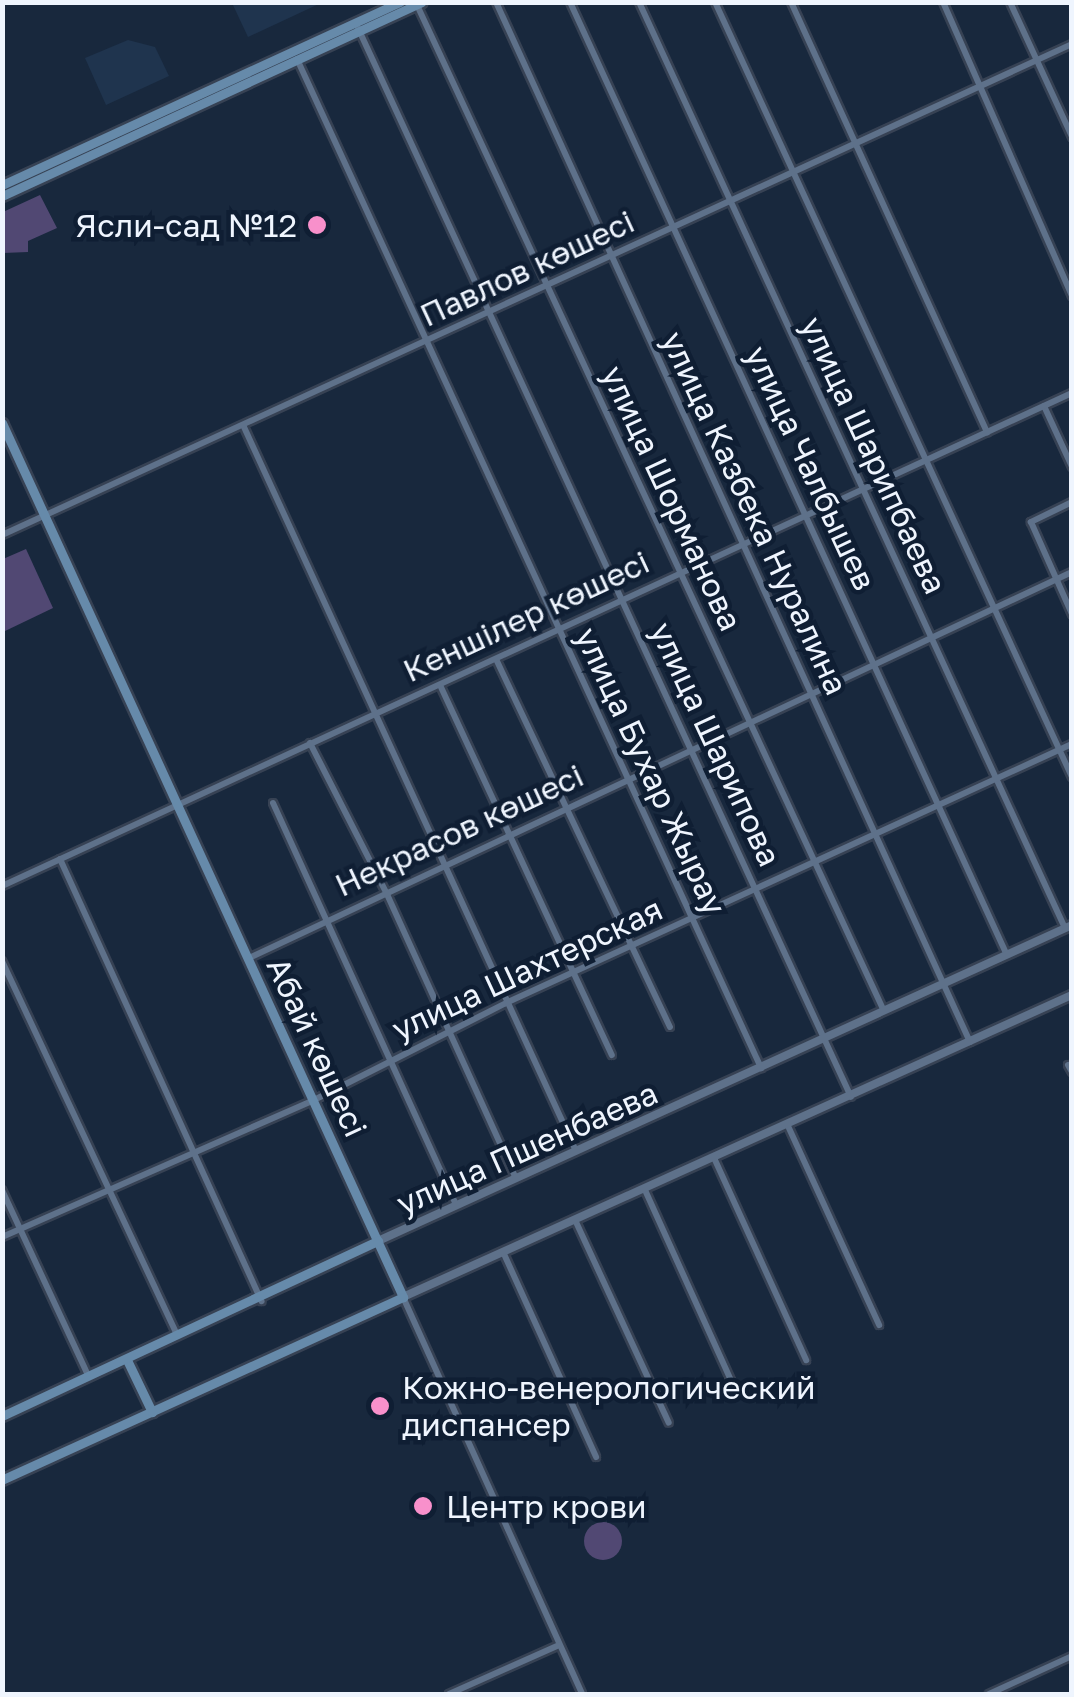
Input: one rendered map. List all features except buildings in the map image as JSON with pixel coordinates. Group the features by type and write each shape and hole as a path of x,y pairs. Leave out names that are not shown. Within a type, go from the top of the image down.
{"main road":[{"path":"2,196 297,58 400,2"},
{"path":"2,184 358,26 419,4"},
{"name":"Абай көшесі","path":"2,423 403,1297"},
{"name":"улица Пшенбаева","path":"2,1416 261,1301 378,1241"},
{"path":"2,1480 403,1297"},
{"path":"127,1360 152,1412"}],"street":[{"name":"улица Казбека Нуралина","path":"496,2 607,258 971,1043"},
{"name":"улица Чалбышев","path":"570,2 1007,955"},
{"name":"улица Шарипбаева","path":"638,2 1068,926"},
{"path":"715,2 1072,777"},
{"path":"791,2 987,432"},
{"path":"943,2 1072,296"},
{"path":"1010,2 1072,138"},
{"name":"улица Шорманова","path":"419,4 884,1012"},
{"name":"улица Шарипова","path":"358,26 851,1098"},
{"name":"Павлов көшесі","path":"2,535 490,315 1072,44"},
{"name":"улица Бухар Жырау","path":"297,58 762,1069"},
{"name":"Кеншілер көшесі","path":"2,886 1072,392"},
{"path":"1044,406 1072,467"},
{"path":"244,427 577,1152"},
{"path":"1072,502 1031,522 1072,614"},
{"name":"Некрасов көшесі","path":"249,958 1072,572"},
{"path":"496,659 670,1028"},
{"path":"440,686 612,1055"},
{"path":"310,743 386,892 516,1178"},
{"name":"улица Шахтерская","path":"2,1237 314,1100 508,1002 1072,744"},
{"path":"273,802 456,1206"},
{"path":"60,859 261,1301"},
{"name":"улица Пшенбаева","path":"378,1241 762,1069 1068,926"},
{"path":"2,961 178,1337"},
{"path":"403,1297 715,1160 1072,995"},
{"path":"788,1126 879,1325"},
{"path":"715,1160 806,1360"},
{"path":"2,1190 89,1377"},
{"path":"645,1190 736,1392"},
{"path":"576,1222 670,1423"},
{"path":"504,1254 596,1457"},
{"name":"Абай көшесі","path":"403,1297 582,1694"},
{"path":"449,1694 559,1645"},
{"path":"989,1694 1072,1656"}],"shaded area":[{"path":"232,3 321,3 248,37"},
{"path":"128,40 155,47 169,76 106,105 85,58"},
{"path":"40,195 57,228 28,241 28,252 3,253 3,212"},
{"path":"26,549 53,608 3,632 3,559"},
{"path":"603,1522 616,1528 622,1541 616,1554 603,1560 590,1554 584,1541 590,1528"}],"place":[{"name":"Ясли-сад №12","path":"317,225"},
{"name":"Кожно-венерологический диспансер","path":"380,1406"},
{"name":"Центр крови","path":"423,1506"}]}
